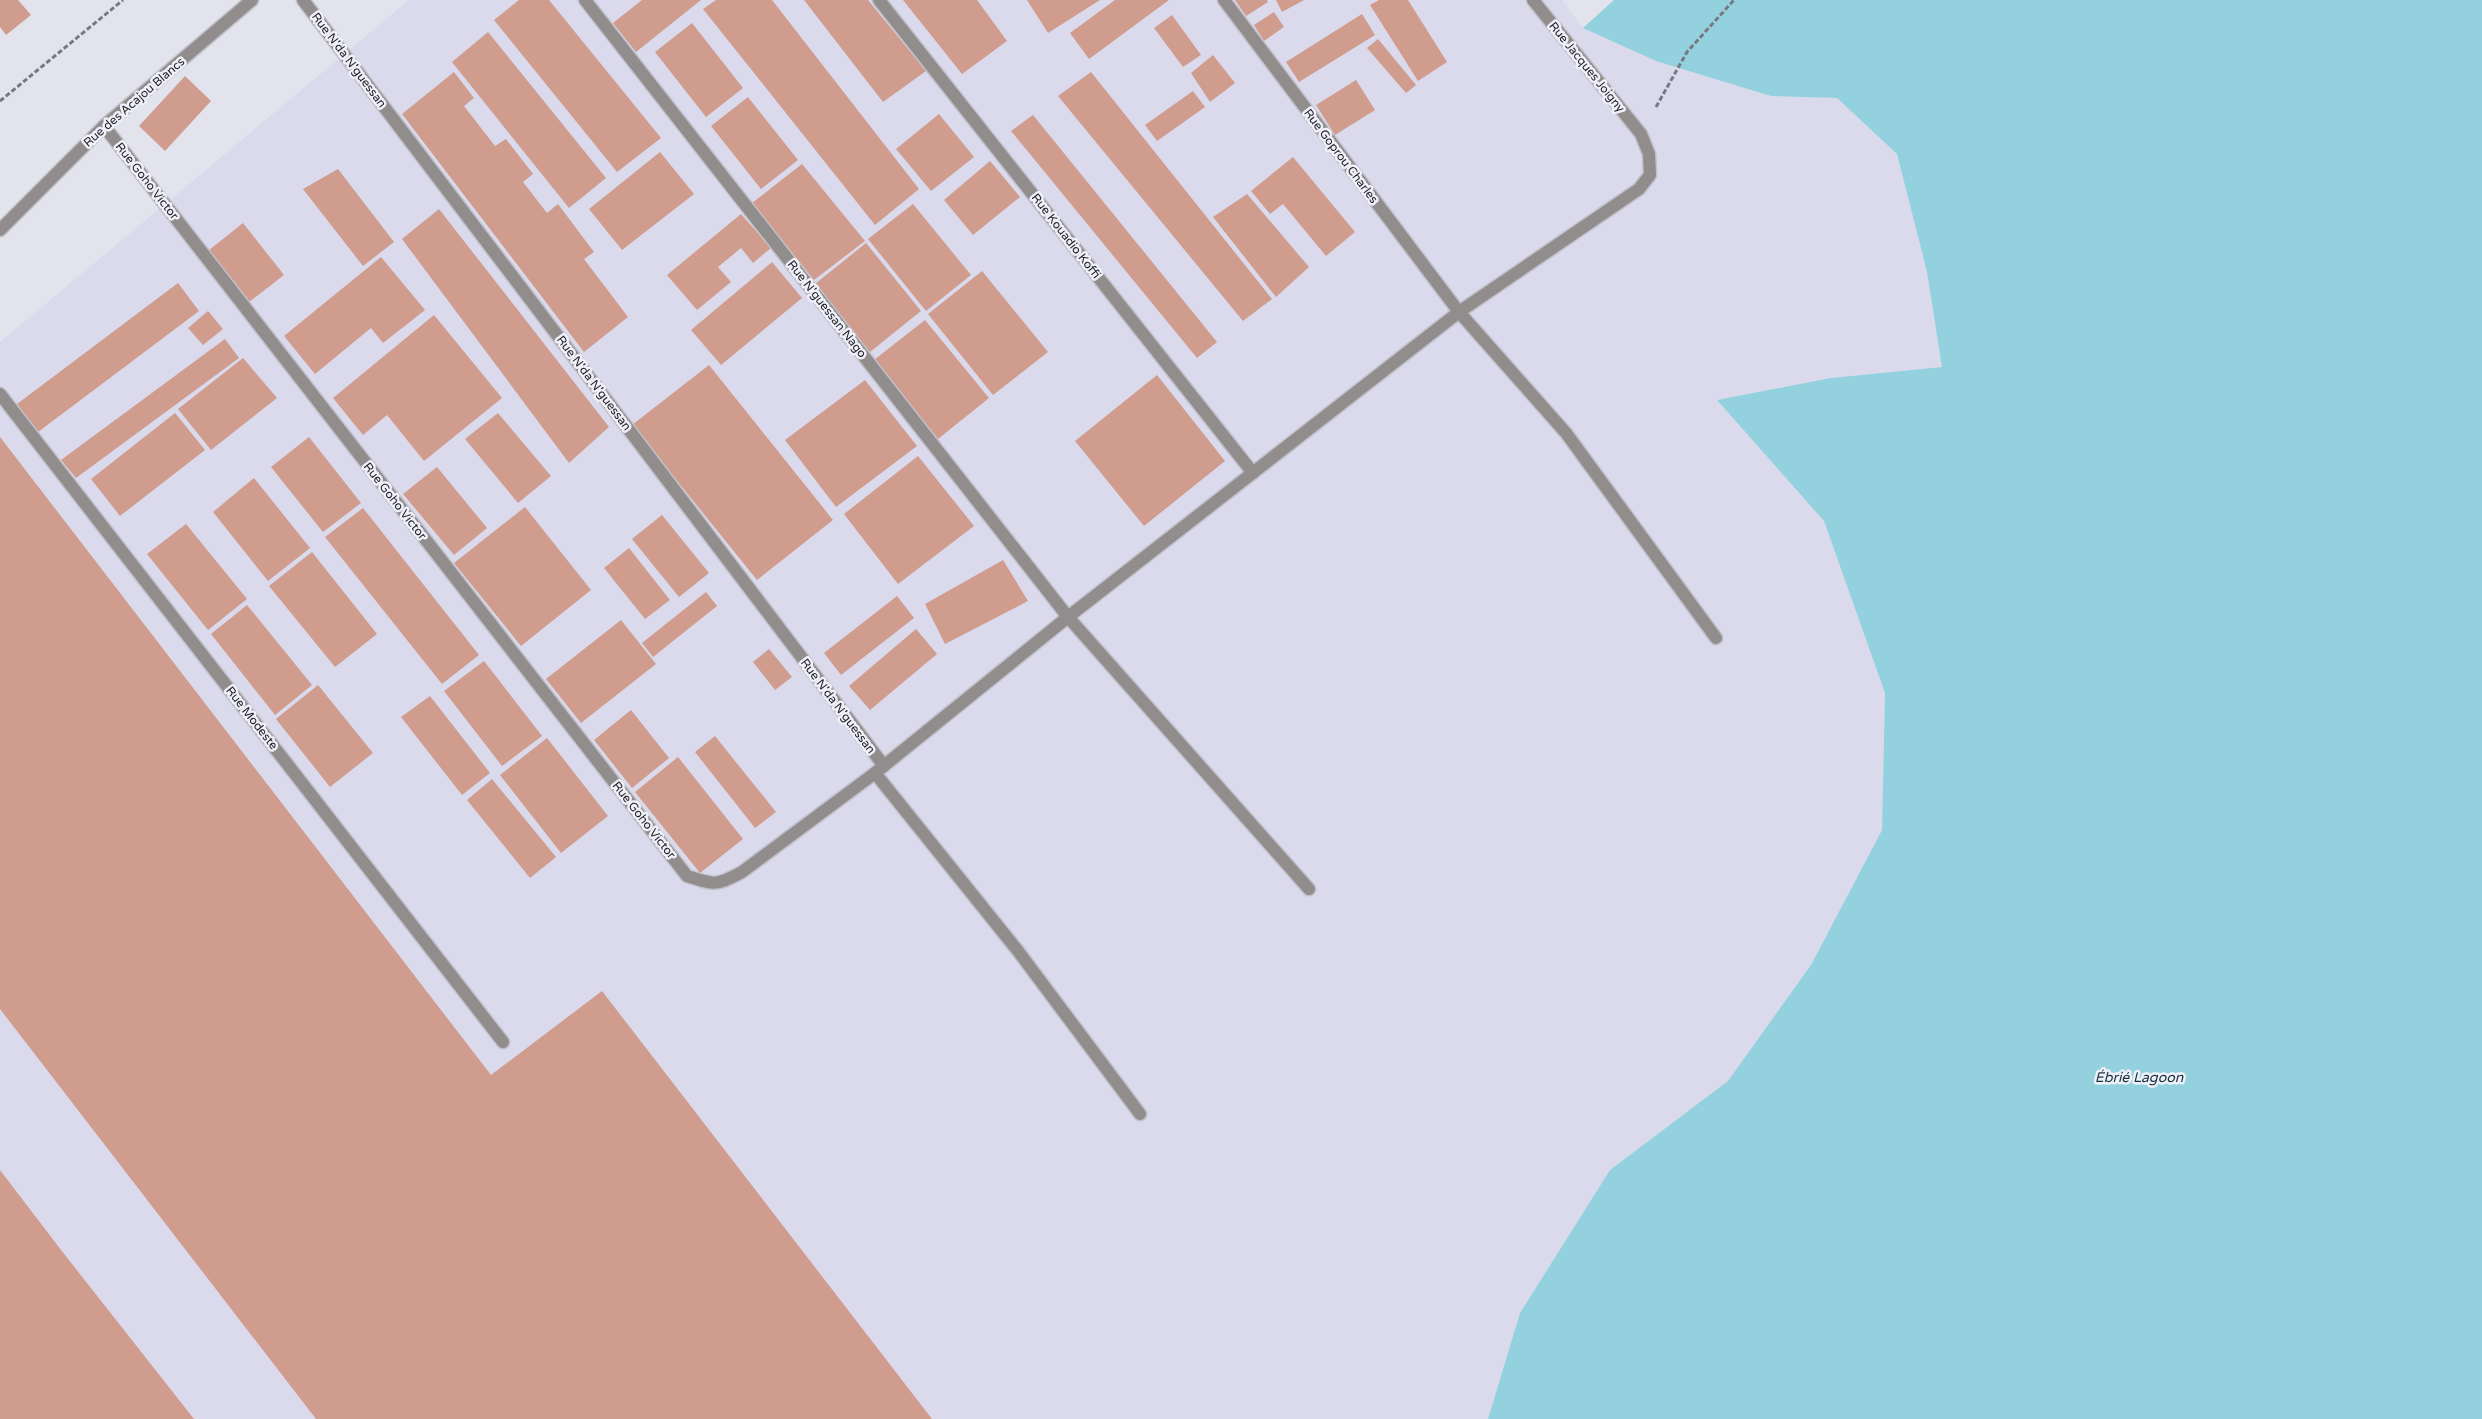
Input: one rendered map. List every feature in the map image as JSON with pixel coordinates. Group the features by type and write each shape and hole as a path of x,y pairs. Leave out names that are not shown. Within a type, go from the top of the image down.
{"street":[{"name":"Rue des Acajou Blancs","path":"0,230 104,126 252,0"},
{"name":"Rue N'da N'guessan","path":"303,0 1140,1114"},
{"name":"Rue N'guessan Nago","path":"585,0 1068,617 1309,889"},
{"name":"Rue Kouadio Koffi","path":"879,0 1253,473"},
{"name":"Rue Goprou Charles","path":"1224,0 1458,312 1566,433 1716,638"},
{"name":"Rue Jacques Joigny","path":"1533,0 1642,134"},
{"name":"Rue Goho Victor","path":"104,126 687,876 712,884 727,881 742,872 880,770"},
{"path":"880,770 1068,617 1458,312 1639,189 1650,175 1649,154 1642,134"},
{"name":"Rue Modeste","path":"0,394 503,1042"}],"path":[{"path":"0,101 123,0"},
{"path":"1642,134 1687,52 1734,0"}],"shaded area":[{"path":"409,0 1562,0 1583,28 1771,96 1837,98 1897,154 1927,272 1942,367 1831,378 1717,400 1824,521 1885,693 1882,830 1811,965 1728,1081 1610,1170 1520,1313 1488,1419 0,1419 0,342"}],"water":[{"name":"Ébrié Lagoon","path":"1614,0 2482,0 2482,1419 1488,1419 1520,1313 1610,1170 1728,1081 1811,965 1882,830 1885,693 1824,521 1717,400 1831,378 1942,367 1927,272 1897,154 1837,98 1771,96 1656,61 1583,28"}],"building":[{"path":"0,0 18,0 31,15 6,35 0,27"},
{"path":"519,0 549,0 661,138 617,172 494,20"},
{"path":"642,0 701,0 636,52 613,23"},
{"path":"716,0 772,0 919,189 875,225 703,9"},
{"path":"804,0 868,0 926,71 883,102"},
{"path":"903,0 977,0 1007,41 962,74"},
{"path":"1027,0 1100,0 1048,33"},
{"path":"1115,0 1169,0 1089,59 1070,33"},
{"path":"1235,0 1267,0 1268,2 1246,16"},
{"path":"1276,0 1304,0 1282,12"},
{"path":"1379,0 1408,0 1447,62 1418,81 1370,5"},
{"path":"1274,12 1284,27 1264,41 1254,25"},
{"path":"1362,14 1375,35 1299,82 1286,62"},
{"path":"1172,15 1201,55 1183,67 1154,28"},
{"path":"692,23 743,88 706,117 655,52"},
{"path":"488,32 606,178 569,208 452,62"},
{"path":"1378,39 1416,85 1406,93 1367,48"},
{"path":"1213,55 1235,83 1210,102 1191,73"},
{"path":"454,72 474,98 464,106 495,146 506,139 533,174 523,182 547,213 558,204 594,252 584,259 628,317 584,352 402,114"},
{"path":"1091,72 1272,299 1243,321 1058,96"},
{"path":"185,76 211,101 165,151 139,126"},
{"path":"1356,80 1375,110 1335,135 1316,105"},
{"path":"1193,91 1205,107 1157,141 1145,125"},
{"path":"748,97 798,160 761,189 711,126"},
{"path":"939,114 974,157 931,191 896,149"},
{"path":"1033,115 1217,342 1197,358 1011,131"},
{"path":"660,152 694,194 622,250 589,209"},
{"path":"1293,157 1355,232 1326,256 1283,204 1270,214 1251,191"},
{"path":"990,161 1020,197 973,235 944,200"},
{"path":"802,164 865,241 814,280 752,203"},
{"path":"338,169 394,242 363,266 303,189"},
{"path":"1247,194 1309,267 1276,297 1213,217"},
{"path":"913,204 971,275 926,311 868,239"},
{"path":"439,209 609,427 569,463 402,239"},
{"path":"741,214 771,248 753,263 741,248 718,267 731,282 697,310 667,275"},
{"path":"243,223 284,275 249,302 208,251"},
{"path":"866,243 921,311 870,352 815,284"},
{"path":"381,257 425,310 383,343 371,328 315,374 284,336"},
{"path":"772,262 802,298 721,365 691,330"},
{"path":"982,271 1048,352 993,395 928,314"},
{"path":"178,283 199,311 38,432 17,404"},
{"path":"208,311 223,329 203,345 188,328"},
{"path":"434,315 502,398 424,461 387,415 363,435 333,398"},
{"path":"925,320 989,398 938,439 874,360"},
{"path":"225,339 239,358 76,478 61,460"},
{"path":"243,358 277,398 211,450 178,409"},
{"path":"709,365 833,520 757,580 632,425"},
{"path":"1157,375 1225,461 1144,526 1075,441"},
{"path":"865,380 917,446 836,507 785,440"},
{"path":"175,413 205,450 120,516 91,479"},
{"path":"498,413 551,476 518,503 465,439"},
{"path":"0,437 491,1075 602,991 932,1419 316,1419 0,1009"},
{"path":"309,437 361,503 323,532 271,467"},
{"path":"918,456 974,526 898,584 844,514"},
{"path":"437,467 487,528 454,555 403,494"},
{"path":"254,478 310,548 268,581 213,512"},
{"path":"525,507 591,590 521,646 454,563"},
{"path":"363,508 479,655 442,684 325,537"},
{"path":"662,515 709,573 679,597 632,539"},
{"path":"186,524 247,599 208,630 147,554"},
{"path":"629,548 670,600 645,619 604,568"},
{"path":"312,552 377,634 335,667 269,586"},
{"path":"1003,560 1028,601 945,644 925,604"},
{"path":"706,592 717,606 653,657 642,643"},
{"path":"897,596 914,618 841,675 824,653"},
{"path":"247,605 312,685 275,715 211,634"},
{"path":"621,620 656,664 581,723 546,679"},
{"path":"916,629 937,654 870,710 849,686"},
{"path":"769,649 792,677 775,690 753,662"},
{"path":"484,661 542,736 502,766 444,691"},
{"path":"318,685 373,753 330,787 276,719"},
{"path":"430,696 490,773 462,795 401,717"},
{"path":"631,710 669,758 632,788 594,740"},
{"path":"715,736 776,812 755,828 695,752"},
{"path":"547,738 608,816 561,853 500,775"},
{"path":"678,757 743,839 700,873 635,792"},
{"path":"492,779 556,857 530,878 467,800"},
{"path":"0,1170 61,1250 194,1419 0,1419"}]}
